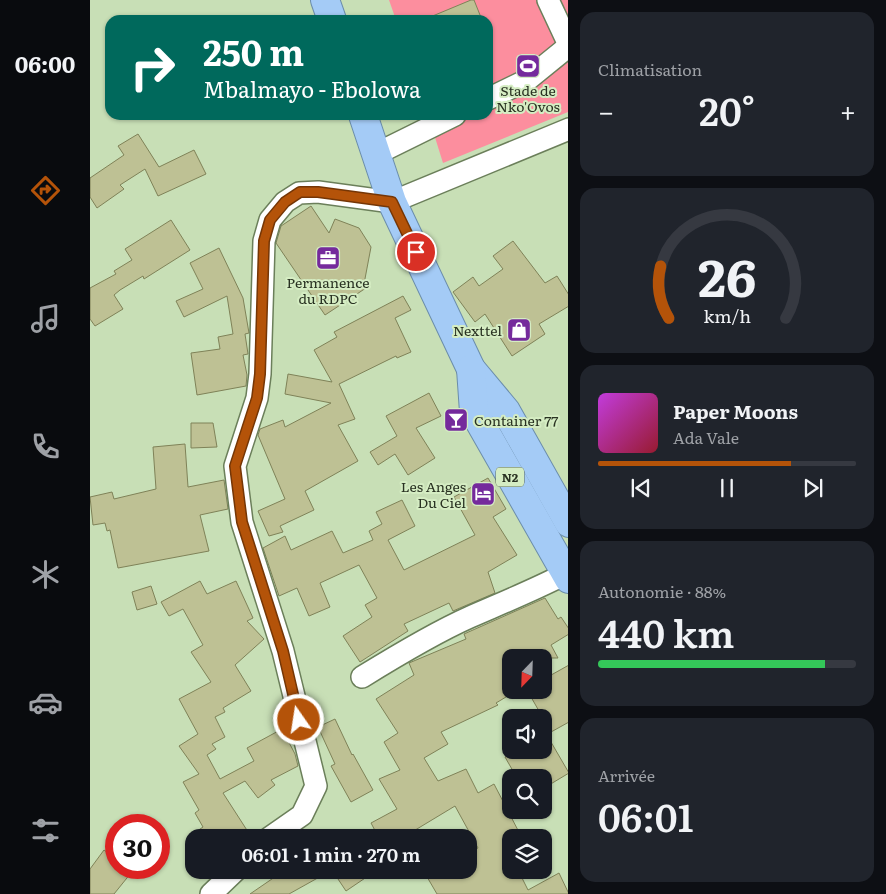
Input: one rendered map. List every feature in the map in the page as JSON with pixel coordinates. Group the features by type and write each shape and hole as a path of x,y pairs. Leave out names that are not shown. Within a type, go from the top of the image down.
{"highway":[{"path":"326,0 330,15"},
{"name":"N2","path":"365,120 392,202 471,369 506,411 568,523"},
{"name":"N2","path":"471,369 474,412 567,576"}],"street":[{"path":"493,97 527,80 568,45 548,0"},
{"path":"376,154 446,120"},
{"path":"283,829 302,815 316,786 283,651 242,522 235,466 257,398 260,374 264,241 270,220 285,202 300,192 318,192 392,202 568,130"},
{"path":"362,677 428,638 470,617 567,576"},
{"path":"211,894 227,879"}],"shaded area":[{"name":"Stade de Nko'Ovos","path":"389,0 568,0 568,112 443,163 430,120 493,120 493,15 394,15"}],"building":[{"path":"474,0 480,15 435,15"},
{"path":"138,134 159,167 194,150 206,174 158,196 145,169 120,185 124,189 97,208 90,197 90,178 124,155 118,146"},
{"name":"Permanence du RDPC","path":"311,206 329,233 335,219 359,228 371,247 364,284 366,288 325,315 276,243 281,226"},
{"path":"171,220 190,250 144,279 143,276 120,290 114,295 123,309 95,326 90,319 90,288 116,274 114,271 132,260 125,249"},
{"path":"513,241 545,283 557,276 568,293 568,307 539,324 545,334 512,356 485,314 475,322 453,292 473,277 479,286 503,269 493,256"},
{"path":"219,248 243,298 249,333 245,334 248,354 243,355 247,375 246,386 197,395 191,353 220,349 218,337 233,334 227,296 184,317 176,301 203,289 190,263"},
{"path":"403,296 411,310 395,318 411,352 397,358 396,356 339,384 355,419 338,425 358,461 305,491 314,510 280,526 283,532 269,536 258,511 285,499 258,435 260,429 283,420 285,427 331,403 285,394 288,374 332,382 314,350 337,337 334,332"},
{"path":"429,393 441,416 416,428 435,458 408,475 395,454 378,465 370,452 397,436 386,416"},
{"path":"191,423 213,423 217,447 191,448"},
{"path":"185,444 188,487 224,480 228,509 200,515 209,551 118,568 110,530 107,531 105,523 93,525 90,497 112,492 114,499 156,489 153,447"},
{"path":"488,478 506,509 493,517 517,555 488,572 495,593 453,611 449,603 404,624 408,631 360,662 343,636 372,617 365,605 377,598 359,565 320,583 330,607 309,616 297,588 279,596 263,548 285,536 291,550 332,531 343,553 373,540 369,531 382,524 376,512 402,500 415,526 388,540 404,570 475,535 454,497"},
{"path":"200,581 207,594 236,581 253,618 247,621 264,639 235,665 251,691 223,708 225,712 215,717 225,737 212,744 216,749 207,755 220,779 254,761 247,748 282,729 295,754 298,766 271,780 275,785 258,798 245,781 223,793 246,829 200,829 203,827 195,813 199,810 183,782 199,774 179,746 198,734 179,699 211,682 191,652 203,645 183,609 169,616 161,602"},
{"path":"151,586 157,604 137,610 132,592"},
{"path":"545,598 558,619 561,617 568,628 568,635 551,645 558,658 552,658 552,649 502,649 503,699 496,703 498,705 441,732 448,744 424,758 438,781 466,769 478,793 494,784 502,799 502,819 512,819 517,829 502,829 502,879 522,879 528,890 548,879 552,879 552,877 559,873 568,894 437,894 428,879 477,879 477,829 468,829 455,806 417,829 374,829 371,823 397,809 379,779 400,770 384,742 398,733 376,699 414,675 409,663 466,639 464,634"},
{"path":"568,666 568,723 552,731 552,709 538,709 532,699 552,699 552,675"},
{"path":"335,719 352,755 373,790 351,802 331,766 335,764 318,727"},
{"path":"552,744 568,774 552,783 552,769 512,769 506,759 552,759"},
{"path":"104,850 105,879 126,879 114,894 90,894 90,869"},
{"path":"272,879 316,879 289,894 250,894"},
{"path":"338,879 364,879 346,891"}],"place":[{"name":"Stade de Nko'Ovos","path":"528,66"},
{"name":"Permanence du RDPC","path":"328,258"},
{"name":"Nexttel","path":"519,330"},
{"name":"Container 77","path":"456,420"},
{"name":"Les Anges Du Ciel","path":"483,494"}],"route":[{"path":"299,720 283,651 242,522 235,466 257,398 260,374 264,241 270,220 285,202 300,192 318,192 392,202 416,252"}]}
